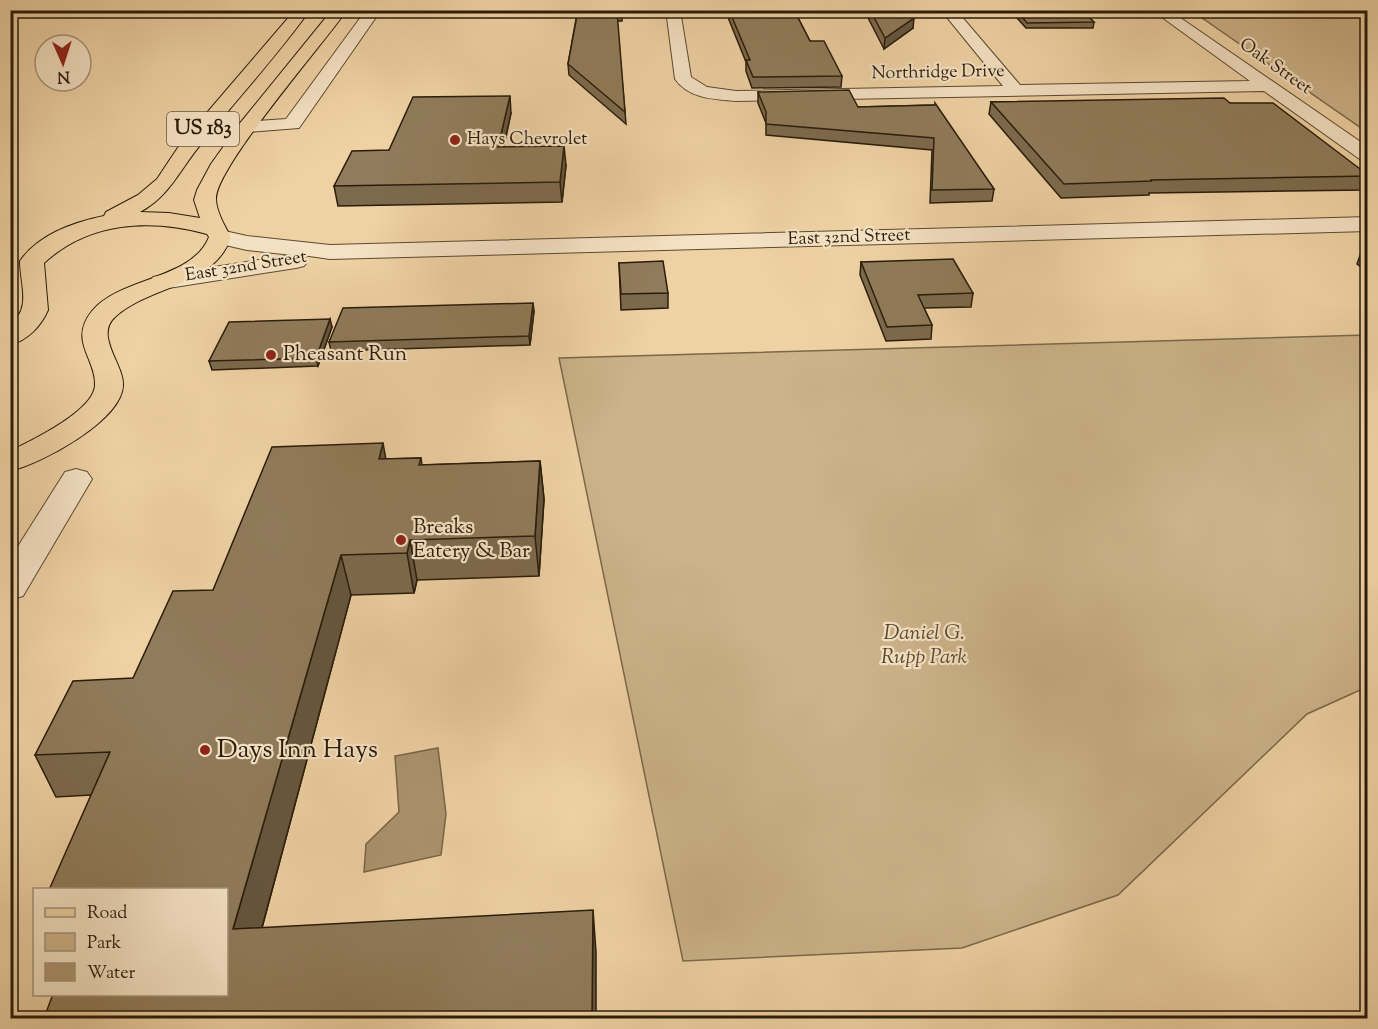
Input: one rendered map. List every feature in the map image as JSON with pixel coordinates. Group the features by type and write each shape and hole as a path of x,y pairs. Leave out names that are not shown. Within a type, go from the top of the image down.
{"main road":[{"name":"US 183","path":"89,227 128,211 155,193 188,147 303,10"},
{"name":"US 183","path":"218,233 206,201 207,190 221,164 248,126 340,10"},
{"path":"10,337 32,319 38,307 32,261 50,245 89,227 116,220 154,218 198,223 218,233 216,250 208,258 114,303 96,324 95,335 110,385 106,400 90,417 11,462"}],"street":[{"path":"248,126 292,124 374,10"},
{"name":"Northridge Drive","path":"673,10 683,79 702,92 736,96 1268,86"},
{"path":"948,10 1016,91"},
{"name":"Oak Street","path":"1159,10 1368,156"},
{"name":"East 32nd Street","path":"218,233 251,244 300,247 330,252 1368,224"},
{"name":"East 32nd Street","path":"162,282 295,261 330,252"},
{"path":"10,588 76,479"}],"green space":[{"path":"1192,11 1367,11 1367,132"},
{"name":"Daniel G. Rupp Park","path":"1367,335 1367,687 1307,714 1118,895 962,948 683,961 559,358"}],"water":[{"path":"438,748 446,814 441,855 364,872 366,844 399,812 395,756"}],"building":[{"path":"578,10 622,10 617,11 625,112 568,64"},
{"path":"729,10 794,10 810,41 824,41 842,76 753,77 746,60 750,60"},
{"path":"870,10 908,10 914,18 885,38"},
{"path":"1016,10 1081,10 1094,22 1027,23"},
{"path":"849,90 858,107 935,105 935,103 994,189 932,190 934,138 766,124 766,112 758,92"},
{"name":"Hays Chevrolet","path":"510,96 498,147 564,146 560,182 334,186 352,151 389,150 413,97"},
{"path":"1224,98 1230,103 1273,103 1368,176 1064,184 991,102"},
{"path":"953,259 973,293 918,295 932,325 887,327 861,262"},
{"path":"663,261 668,293 621,294 619,263"},
{"path":"533,303 529,336 329,342 343,308"},
{"name":"Pheasant Run","path":"330,319 316,358 209,361 229,322"},
{"path":"383,443 379,459 421,458 419,465 540,461 535,536 410,540 407,553 341,555 233,929 593,910 592,1018 44,1018 52,996 228,996 228,888 50,888 110,752 35,755 73,681 133,678 173,591 213,590 272,447"}],"place":[{"name":"Hays Chevrolet","path":"455,140"},
{"name":"Pheasant Run","path":"271,355"},
{"name":"Breaks Eatery & Bar","path":"401,540"},
{"name":"Days Inn Hays","path":"205,750"}]}
